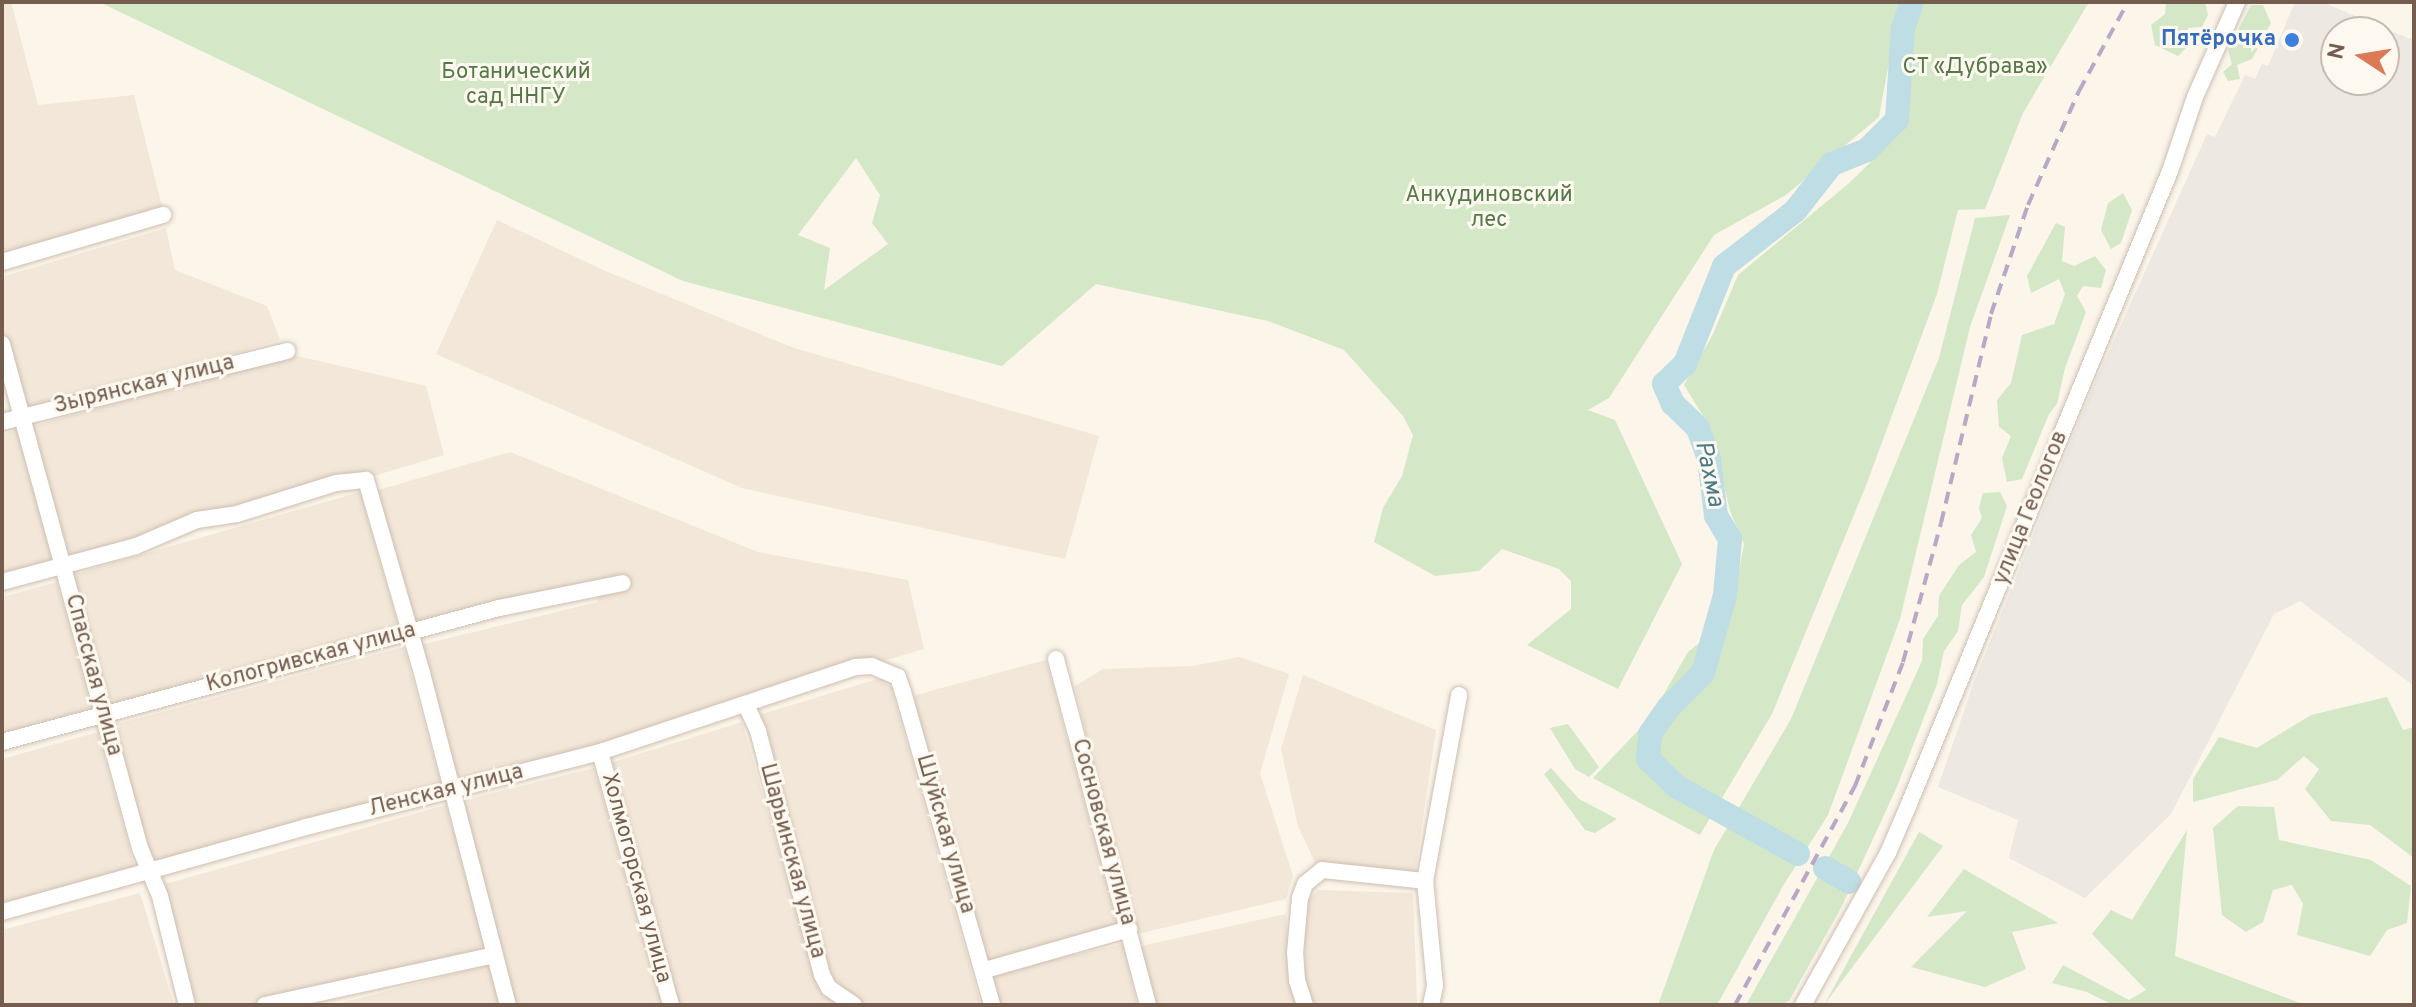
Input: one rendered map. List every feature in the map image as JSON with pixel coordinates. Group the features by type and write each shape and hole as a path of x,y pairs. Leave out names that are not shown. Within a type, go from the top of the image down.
{"street":[{"name":"улица Геологов","path":"1803,1005 1888,853 1904,817 2237,2"},
{"path":"2,262 163,215"},
{"name":"Спасская улица","path":"2,344 140,848 160,896 187,1005"},
{"name":"Зырянская улица","path":"2,422 20,415 287,351"},
{"path":"2,582 136,546 197,520 237,514 336,483 366,480 508,1005"},
{"name":"Кологривская улица","path":"2,742 408,632 542,598 623,583"},
{"name":"Сосновская улица","path":"1056,659 1148,1005"},
{"name":"Ленская улица","path":"2,912 321,822 600,752 855,667 887,670"},
{"name":"Шуйская улица","path":"887,670 898,677 903,692 985,970 992,1005"},
{"path":"1431,1005 1435,986 1425,881 1459,695"},
{"name":"Шарьинская улица","path":"746,705 758,731 822,975 840,998 854,1005"},
{"name":"Холмогорская улица","path":"600,752 671,1005"},
{"path":"1305,1005 1297,980 1295,953 1300,898 1305,884 1322,870 1425,881"},
{"path":"985,970 1129,929"},
{"path":"265,1005 494,955"}],"shaded area":[{"path":"2,2 11,2 38,105 134,95 164,214 2,263"},
{"path":"2295,2 2322,2 2355,16 2320,16 2320,96 2400,96 2400,35 2410,39 2414,34 2414,686 2300,601 2274,614 2171,814 2085,898 2009,858 2018,820 1938,787 1975,679 2093,387 2207,134 2215,137 2245,75 2255,79 2262,64 2268,66"},
{"path":"497,220 603,270 794,348 1099,436 1065,559 742,488 436,354"},
{"path":"166,228 175,270 267,306 280,340 27,414 2,327 2,277"},
{"path":"289,354 426,386 444,455 66,567 27,428"},
{"path":"16,430 57,569 2,583 2,435"},
{"path":"510,452 758,552 908,580 924,649 456,787 416,646 598,602 592,584 414,630 371,492"},
{"path":"360,492 401,635 111,718 70,575"},
{"path":"57,582 94,716 2,741 2,597"},
{"path":"404,647 443,792 150,870 111,725"},
{"path":"1239,657 1289,674 1260,773 1293,876 1286,899 1133,935 1075,686 1103,669 1193,666"},
{"path":"1046,660 1120,937 987,973 913,696"},
{"path":"1303,675 1436,730 1414,879 1319,871 1298,826 1281,749"},
{"path":"881,678 891,687 981,1005 852,1005 832,979 755,716"},
{"path":"742,722 817,982 835,1005 678,1005 607,764"},
{"path":"98,732 138,879 2,915 2,759"},
{"path":"594,768 662,1005 515,1005 461,801"},
{"path":"446,805 487,951 278,1005 192,1005 158,886"},
{"path":"1318,890 1413,893 1417,1003 1312,1005 1305,975 1304,905"},
{"path":"140,893 174,1005 2,1005 2,930"},
{"path":"1286,914 1289,973 1298,1005 1150,1005 1137,947"},
{"path":"1123,944 1137,1005 997,1005 990,973"},
{"path":"488,965 500,1005 333,1005"}],"green space":[{"name":"Анкудиновский лес","path":"99,2 1900,2 1879,117 1786,195 1714,235 1609,398 1588,410 1615,420 1682,564 1618,689 1527,645 1571,609 1571,581 1559,569 1502,549 1479,571 1435,576 1374,542 1383,508 1402,476 1413,435 1403,416 1344,350 1268,321 1096,284 1002,366 683,281","holes":["856,158 880,195 872,223 888,244 824,290 830,248 798,235"]},
{"name":"СТ «Дубрава»","path":"1924,2 2089,2 2023,113 1985,209 1958,210 1937,294 1865,488 1772,714 1700,835 1593,778 1650,718 1688,652 1730,618 1744,544 1730,511 1711,429 1684,385 1713,334 1738,275 1848,184 1905,129 1914,29"},
{"path":"2166,2 2205,2 2208,15 2202,27 2188,28 2188,46 2178,56 2155,45 2151,25 2165,14"},
{"path":"2251,5 2263,5 2271,23 2252,59 2237,65 2240,79 2228,81 2223,72 2232,64 2228,50"},
{"path":"2123,193 2132,210 2121,243 2111,249 2101,230 2108,203"},
{"path":"2010,215 1970,327 1900,619 1828,815 1783,886 1717,1005 1658,1005 1714,850 1791,719 1939,358 1975,218"},
{"path":"2056,223 2065,227 2062,261 2074,266 2095,256 2106,270 2101,288 2083,286 2077,296 2086,312 2065,368 2057,404 2049,414 2022,479 2007,482 2002,458 2011,436 1999,427 1997,400 2011,383 2022,335 2054,324 2065,294 2059,279 2031,293 2027,276"},
{"path":"2000,492 2007,506 1984,577 1962,605 1958,631 1944,651 1937,684 1896,789 1841,908 1789,1001 1780,1005 1746,1005 1848,823 1922,661 1923,639 1938,616 1939,596 1959,565 1976,552 1971,535 1982,518 1979,508 1983,493"},
{"path":"2387,697 2403,730 2414,727 2414,858 2370,825 2331,821 2305,789 2319,769 2304,756 2277,780 2193,802 2193,779 2219,737 2257,748 2311,715"},
{"path":"1568,724 1599,767 1589,777 1575,769 1550,728"},
{"path":"1551,768 1579,799 1617,819 1595,833 1585,830 1544,774"},
{"path":"2238,806 2274,807 2279,840 2371,860 2411,886 2407,923 2387,930 2370,956 2297,935 2303,904 2292,885 2273,890 2263,922 2246,932 2222,915 2213,828"},
{"path":"2187,830 2175,956 2305,1005 2113,1005 2087,992 2052,983 2063,965 2129,1000 2146,990 2092,934 2111,910 2132,920"},
{"path":"1919,832 1943,846 1824,1005"},
{"path":"1964,869 2058,923 2012,932 2026,969 1985,987 1911,967 1967,911 1927,917"}],"waterway":[{"name":"Рахма","path":"1798,854 1677,787 1648,759 1650,734 1669,707 1703,673 1725,595 1730,539 1716,516 1709,459 1698,428 1673,404 1664,384 1685,364 1724,266 1795,211 1832,164 1867,150 1897,120 1903,28 1912,2"},
{"name":"Рахма","path":"1825,868 1849,882"}],"railway":[{"path":"1735,1005 1855,786 1903,662 1941,523 1991,314 2028,205 2079,91 2128,2"}],"place":[{"name":"Пятёрочка","path":"2292,40"}],"park label":[{"name":"Ботанический сад ННГУ","path":"516,84"}]}
